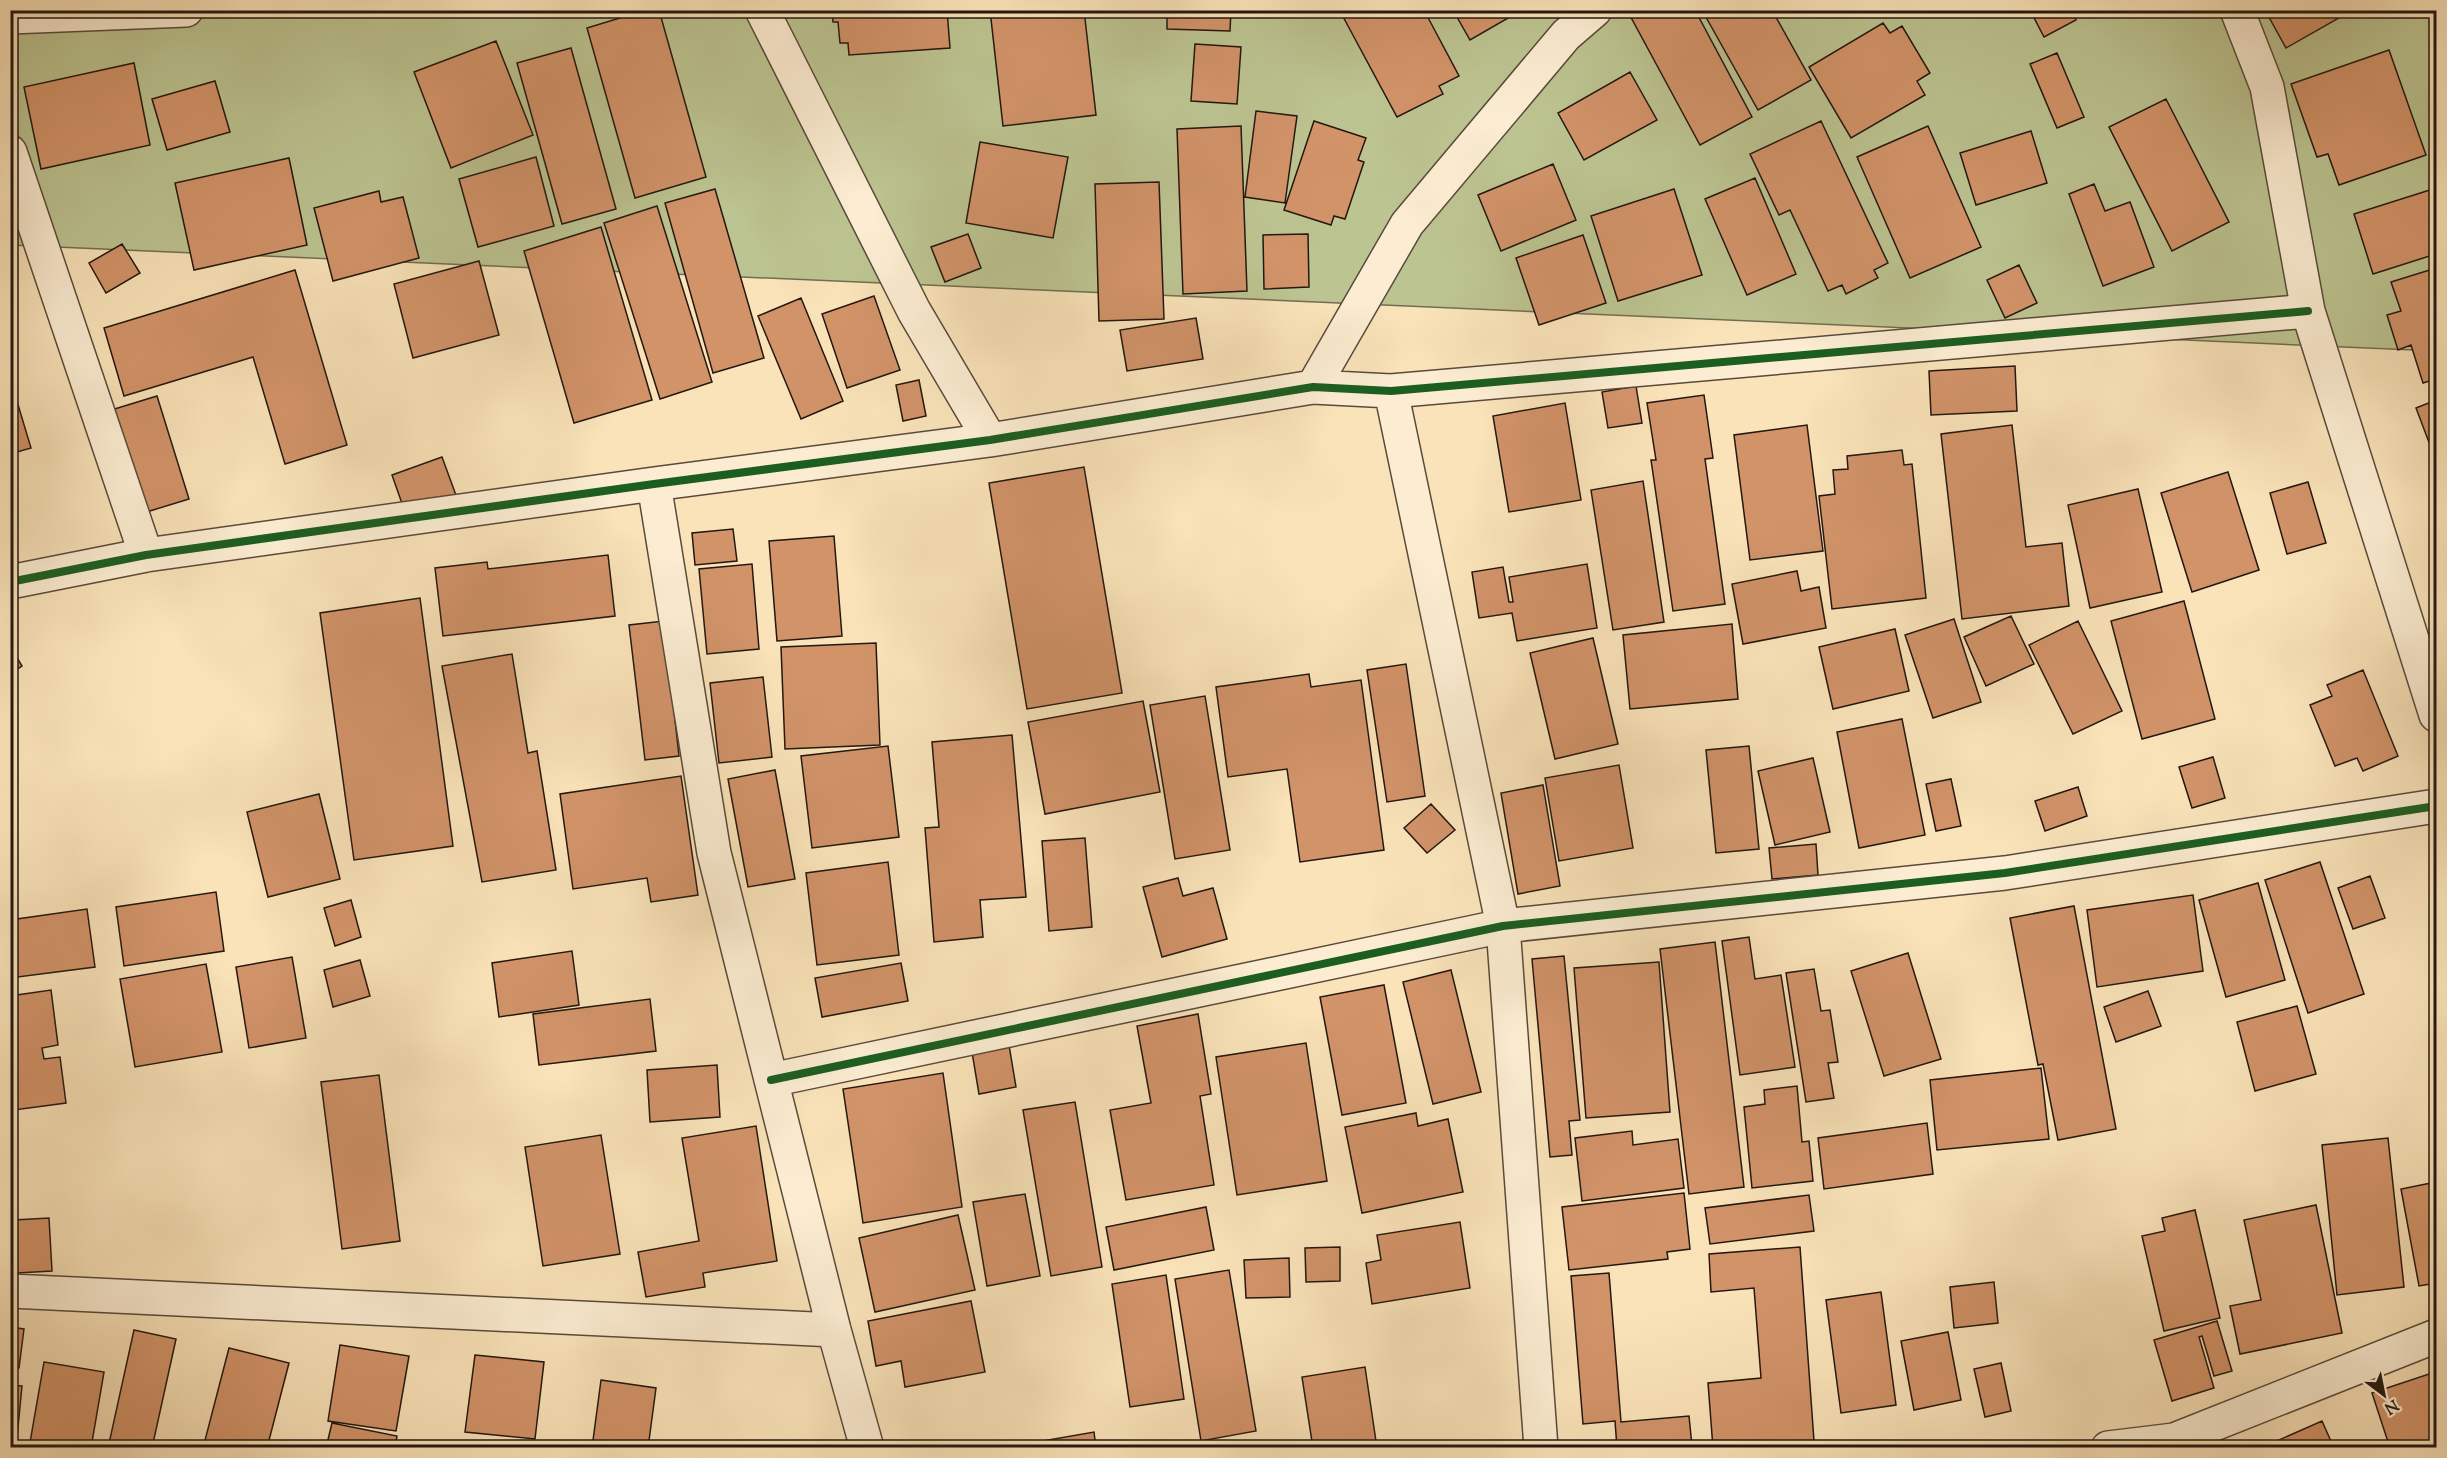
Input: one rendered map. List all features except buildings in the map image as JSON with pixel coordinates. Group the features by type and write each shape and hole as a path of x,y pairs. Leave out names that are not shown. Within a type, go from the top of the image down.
{"street":[{"path":"10,17 186,10"},
{"path":"762,10 914,311 990,440"},
{"path":"1313,387 1407,224 1566,35 1595,10"},
{"path":"2237,10 2267,87 2308,310 2436,715"},
{"path":"10,152 146,555"},
{"path":"10,582 146,555 990,440 1313,387 1391,391 2308,310"},
{"path":"1391,391 1503,926 1541,1448"},
{"path":"654,484 714,853 834,1330 867,1448"},
{"path":"771,1080 1503,926 2005,873 2436,806"},
{"path":"10,1291 834,1330"},
{"path":"2108,1448 2175,1444 2436,1336"}],"green space":[{"path":"11,11 2436,11 2436,351 11,245"}],"cycle path":[{"path":"10,582 146,555 990,440 1313,387 1391,391 2308,311"},
{"path":"771,1080 1503,926 2005,873 2436,806"}]}
